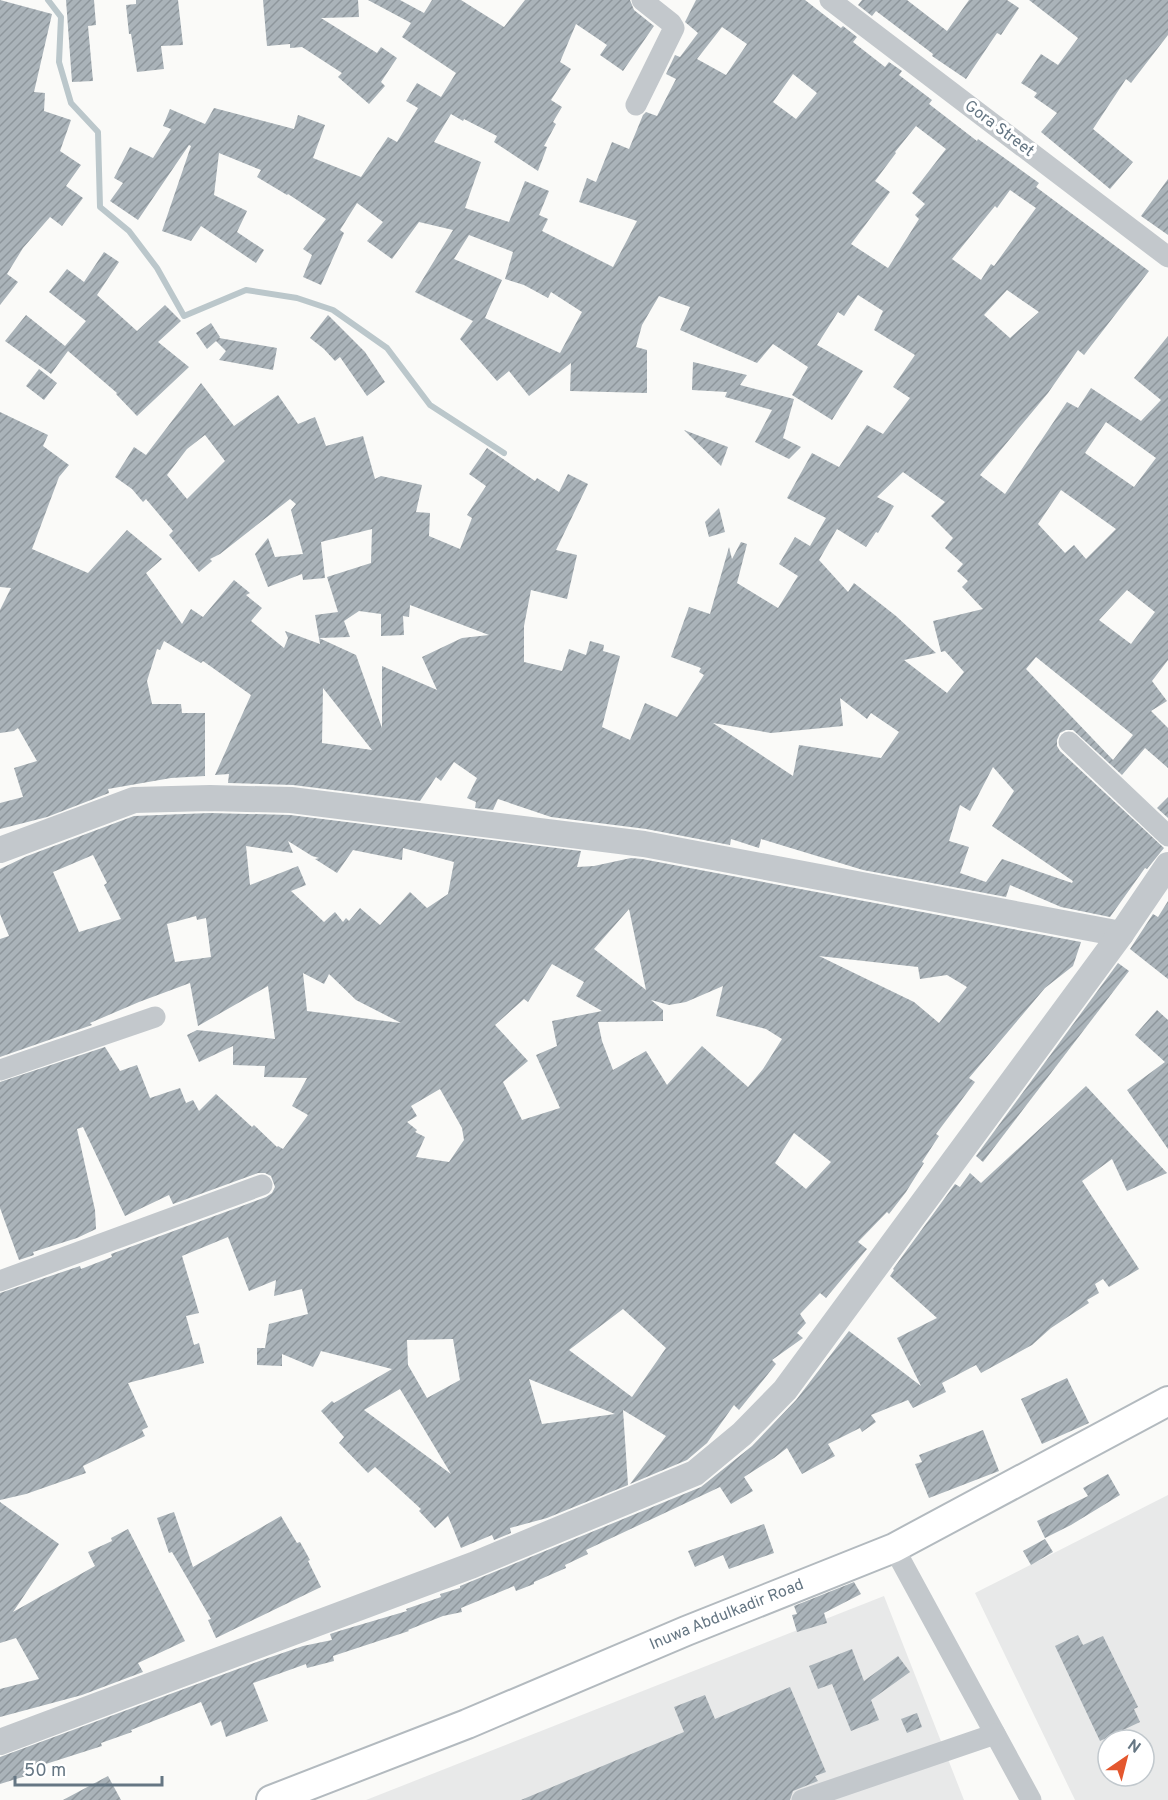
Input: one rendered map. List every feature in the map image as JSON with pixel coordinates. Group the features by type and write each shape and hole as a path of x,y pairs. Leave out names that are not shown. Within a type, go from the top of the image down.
{"main road":[{"name":"Inuwa Abdulkadir Road","path":"271,1800 467,1724 686,1631 894,1548 1168,1401"}],"street":[{"path":"636,105 674,28 642,0"},
{"name":"Gora Street","path":"830,0 1168,257"},
{"path":"1069,742 1168,836"},
{"path":"0,850 134,800 210,798 291,800 644,844 1122,934"},
{"path":"0,1742 473,1565 695,1473 742,1434 785,1390 1122,934 1168,865"},
{"path":"0,1071 155,1017"},
{"path":"0,1281 262,1185"},
{"path":"894,1548 1031,1800"},
{"path":"802,1800 995,1734"}],"shaded area":[{"path":"1168,1495 1168,1800 1075,1800 975,1593"},
{"path":"884,1596 964,1800 366,1800"}],"building":[{"path":"0,0 52,14 34,92 45,93 44,111 71,120 60,151 81,165 66,186 83,198 62,226 50,217 23,248 7,274 18,282 0,305"},
{"path":"66,0 94,0 96,25 88,26 93,81 72,82"},
{"path":"136,0 178,0 183,45 161,46 164,69 137,72 126,5 136,4"},
{"path":"263,0 358,0 359,17 321,18 377,53 381,47 397,58 381,82 385,86 369,104 338,77 342,73 302,47 290,48 290,44 267,46"},
{"path":"368,0 400,0 424,13 432,0 461,0 504,27 525,0 630,0 634,10 654,26 623,71 600,55 607,45 576,24 560,62 571,69 551,100 562,107 553,122 556,124 544,146 547,147 538,171 494,142 497,136 451,114 434,142 481,162 465,208 509,222 525,181 549,191 539,215 548,219 542,231 613,267 637,221 579,202 587,178 596,182 612,142 629,149 643,115 646,112 657,116 676,79 666,74 675,55 680,57 698,33 685,22 696,0 805,0 841,28 843,26 857,37 853,42 885,67 889,62 902,71 899,75 932,100 929,104 977,141 978,139 1039,183 1036,187 1149,271 1084,355 1078,350 1048,393 980,475 1005,494 1067,402 1078,408 1091,388 1141,421 1161,400 1134,378 1168,336 1168,660 1152,681 1167,701 1151,711 1168,728 1168,768 1145,748 1122,775 1073,730 1060,733 1057,740 1060,751 1164,848 1147,869 1145,868 1110,917 1061,907 1010,885 1006,897 863,870 761,839 759,848 731,839 730,845 646,829 551,817 498,799 493,810 475,808 476,802 467,798 477,778 454,762 441,781 436,777 420,801 293,785 228,783 229,774 215,775 251,695 203,661 201,663 164,641 160,650 157,649 147,681 152,704 181,704 182,713 205,713 205,776 171,778 108,789 109,793 47,817 0,829 0,803 23,797 14,768 37,761 18,728 14,731 0,733 0,610 11,588 0,587 0,412 48,435 43,446 69,465 59,477 32,549 88,573 127,530 162,559 146,573 182,624 191,609 203,617 234,580 250,593 246,595 262,608 251,621 284,648 288,638 285,631 320,644 315,615 338,612 327,577 371,563 372,529 321,542 325,578 303,580 302,574 268,587 255,554 268,538 275,557 303,554 291,510 296,504 290,499 220,554 210,559 212,561 199,572 169,535 173,531 146,499 143,502 132,489 115,477 134,447 146,455 201,383 234,426 278,395 298,424 315,417 326,446 363,436 375,479 381,476 422,485 416,512 430,513 429,536 460,549 472,518 467,515 486,486 469,474 487,448 535,481 537,478 559,492 568,474 588,484 556,550 577,555 567,599 531,590 524,626 524,662 562,671 569,649 586,655 590,641 604,645 603,651 620,656 602,727 630,740 645,703 677,717 704,675 699,672 701,668 671,657 689,607 710,614 729,547 732,559 741,542 747,544 737,583 778,608 798,576 779,564 795,537 810,546 826,518 787,498 812,453 839,467 867,425 883,434 910,398 893,387 915,355 874,330 883,311 858,295 844,316 838,312 817,345 863,371 832,420 792,395 808,367 773,344 757,363 680,330 690,307 659,296 642,325 636,347 647,350 647,393 570,391 571,363 529,396 509,371 497,381 460,339 473,321 415,292 453,230 419,222 392,259 367,241 383,222 357,203 340,230 344,233 321,285 303,277 312,255 303,249 326,219 257,177 261,170 219,153 214,195 247,211 237,232 264,250 256,263 201,226 191,241 162,231 191,146 189,145 138,220 110,201 123,183 114,178 130,147 153,158 171,129 163,126 170,109 205,124 214,108 294,129 298,115 325,125 313,158 361,177 388,137 397,142 418,108 406,101 417,83 441,97 456,73 402,37 411,23","holes":["722,27 747,44 726,75 697,59","793,74 817,93 796,119 773,102","916,126 946,149 912,193 925,204 915,215 919,219 888,268 851,244 890,192 875,181","1010,190 1036,208 994,266 991,264 981,280 952,259","469,235 513,252 505,279 524,285 548,298 551,292 582,312 560,353 485,318 502,280 454,259","1007,290 1039,312 1010,338 984,315","1106,422 1156,458 1134,487 1085,453","205,435 225,461 187,499 167,475 187,449","903,472 945,502 931,516 953,538 945,548 963,564 957,571 968,581 962,587 983,609 933,621 941,652 945,651 964,672 947,693 904,660 936,653 896,616 854,583 848,592 819,560 837,529 866,547 876,532 878,533 894,506 877,497","1061,490 1116,529 1086,559 1074,545 1065,553 1038,524","1127,590 1155,612 1131,644 1099,620","410,605 489,635 462,638 422,657 437,690 382,666 382,728 356,655 319,638 350,637 344,621 359,611 381,614 381,636 404,635 403,616 409,617","1036,657 1133,735 1113,760 1026,669","323,688 372,750 322,743","840,698 867,719 871,713 899,732 881,758 799,745 793,776 713,723 771,733 843,726","993,767 1014,791 992,826 1073,881 1072,883 1002,859 986,882 960,873 969,847 949,841 960,805 970,811"]},
{"path":"862,0 907,0 947,31 969,0 1007,0 1019,8 1001,35 997,33 966,79 932,56 933,54 876,11 872,16 858,5"},
{"path":"1029,0 1168,0 1168,35 1131,83 1126,79 1093,129 1133,162 1110,189 1041,132 1057,113 1034,97 1037,93 1021,83 1041,54 1058,65 1078,38"},
{"path":"1168,179 1168,235 1141,216"},
{"path":"104,252 119,262 97,295 137,331 165,305 181,321 158,342 189,367 137,416 117,393 68,351 51,374 5,341 26,315 65,346 86,321 49,292 67,269 84,282"},
{"path":"328,315 365,352 385,382 367,396 340,357 335,361 310,338"},
{"path":"211,323 219,338 277,348 273,370 219,360 226,351 216,341 207,349 196,333"},
{"path":"693,362 747,375 740,385 794,399 783,438 801,447 789,459 755,442 772,410 725,397 727,392 692,390"},
{"path":"39,369 57,383 44,400 26,386"},
{"path":"684,430 728,447 721,466"},
{"path":"719,508 725,532 709,537 705,522"},
{"path":"1168,797 1168,818 1157,808"},
{"path":"210,813 290,815 581,851 577,867 594,866 631,858 642,859 1081,942 1073,966 1045,988 969,1078 975,1082 936,1134 939,1136 906,1192 889,1214 887,1212 858,1242 867,1249 826,1298 820,1293 800,1314 806,1323 797,1333 803,1338 772,1360 776,1364 739,1410 734,1405 707,1443 687,1460 630,1484 666,1436 623,1410 628,1485 547,1518 510,1528 511,1533 494,1540 492,1535 461,1548 448,1516 435,1528 419,1511 421,1509 375,1467 368,1473 339,1443 344,1437 321,1411 332,1401 334,1403 392,1369 321,1351 313,1367 282,1354 282,1366 257,1365 257,1348 265,1348 269,1324 308,1314 302,1289 274,1296 276,1280 249,1291 228,1237 182,1256 199,1313 186,1316 194,1345 199,1343 204,1363 128,1383 148,1427 142,1430 145,1436 83,1466 86,1473 26,1494 0,1500 0,1293 80,1266 81,1269 112,1257 111,1254 266,1197 275,1187 271,1176 258,1173 173,1204 169,1195 125,1216 83,1127 77,1129 95,1210 96,1229 77,1238 33,1252 34,1255 19,1260 0,1208 0,1082 105,1047 120,1071 137,1065 150,1098 180,1088 186,1103 193,1100 199,1111 216,1094 277,1147 283,1149 308,1115 292,1106 307,1078 264,1077 265,1066 233,1065 233,1046 199,1062 187,1035 197,1030 275,1039 268,986 198,1026 190,983 90,1023 92,1025 0,1057 0,939 9,936 0,914 0,869 27,856 134,816","holes":["288,841 319,858 315,859 337,873 353,850 402,860 403,848 454,862 448,894 427,908 410,892 380,925 360,908 349,921 346,918 343,922 335,912 324,922 291,891 306,885 298,866 250,885 246,846 293,853","93,855 107,883 104,885 121,919 79,932 53,872","629,909 646,990 594,949","196,916 197,920 206,918 211,957 175,962 167,924","819,956 918,967 920,979 947,975 967,987 939,1023 914,1002","552,964 584,982 576,996 602,1011 552,1021 557,1046 536,1055 560,1108 522,1120 503,1082 528,1061 495,1025 524,999 528,1002","303,973 324,984 329,974 356,1000 401,1023 307,1011","723,986 716,1016 766,1029 782,1039 763,1069 748,1087 702,1046 667,1085 646,1051 613,1070 602,1041 598,1022 663,1021 663,1010 651,1000 669,1005 686,1002","440,1089 462,1128 464,1140 449,1162 416,1157 425,1137 415,1132 417,1130 407,1122 417,1116 411,1106","794,1133 831,1162 806,1189 775,1163","623,1309 666,1348 632,1397 569,1350","453,1339 460,1380 427,1398 408,1365 407,1340","529,1379 615,1414 542,1424","400,1389 451,1474 364,1410"]},
{"path":"1168,901 1168,979 1130,949 1153,914 1158,917"},
{"path":"1118,963 1129,971 983,1162 976,1156"},
{"path":"1157,1010 1168,1020 1168,1149 1127,1090 1165,1062 1135,1035"},
{"path":"1086,1086 1167,1173 1127,1191 1112,1159 1082,1181 1139,1269 1109,1287 1103,1279 1095,1284 1099,1293 1087,1300 1089,1303 1051,1328 1032,1345 981,1373 976,1365 942,1383 946,1392 913,1408 908,1400 871,1415 876,1422 862,1432 860,1428 828,1444 835,1456 802,1474 787,1448 744,1477 753,1491 731,1504 720,1487 586,1550 588,1554 534,1584 516,1591 514,1586 461,1608 462,1612 443,1616 409,1631 333,1656 334,1661 307,1668 306,1664 253,1683 268,1721 226,1737 221,1721 211,1726 201,1702 101,1743 102,1746 27,1770 29,1775 0,1784 0,1757 265,1659 303,1646 332,1640 330,1634 407,1611 406,1609 441,1597 440,1594 460,1588 460,1586 701,1487 752,1446 796,1400 849,1331 921,1386 897,1338 937,1318 890,1276 893,1269 955,1184 960,1187 970,1173 981,1183"},
{"path":"1067,1378 1089,1423 1042,1444 1021,1399"},
{"path":"983,1430 999,1471 929,1498 915,1464 922,1462 919,1455"},
{"path":"1108,1474 1120,1495 1045,1538 1037,1521 1088,1496 1083,1488"},
{"path":"0,1502 59,1544 13,1612 95,1566 88,1552 112,1541 111,1538 128,1529 185,1641 138,1663 143,1672 82,1695 0,1717 0,1689 39,1679 16,1638 0,1643"},
{"path":"174,1512 193,1567 281,1516 297,1543 300,1542 321,1587 216,1638 208,1620 211,1619 172,1552 169,1553 157,1518"},
{"path":"764,1524 774,1553 729,1569 723,1555 695,1567 688,1551"},
{"path":"1045,1539 1053,1552 1031,1565 1023,1551"},
{"path":"854,1582 861,1594 824,1613 827,1623 797,1632 792,1615 797,1614 794,1606"},
{"path":"1078,1635 1083,1645 1103,1636 1138,1707 1134,1709 1140,1722 1127,1728 1096,1728 1096,1733 1055,1646"},
{"path":"852,1649 864,1681 898,1656 910,1672 871,1700 879,1720 851,1731 832,1684 818,1689 809,1666"},
{"path":"790,1687 826,1772 815,1776 818,1781 793,1791 790,1800 521,1800 684,1732 674,1707 705,1695 715,1719"},
{"path":"917,1713 922,1727 907,1733 901,1719"},
{"path":"108,1776 121,1800 63,1800"}],"waterway":[{"path":"48,0 61,17 59,62 71,103 98,132 100,207 129,231 157,268 184,316 246,290 297,298 333,310 387,348 430,405 504,453"}]}
